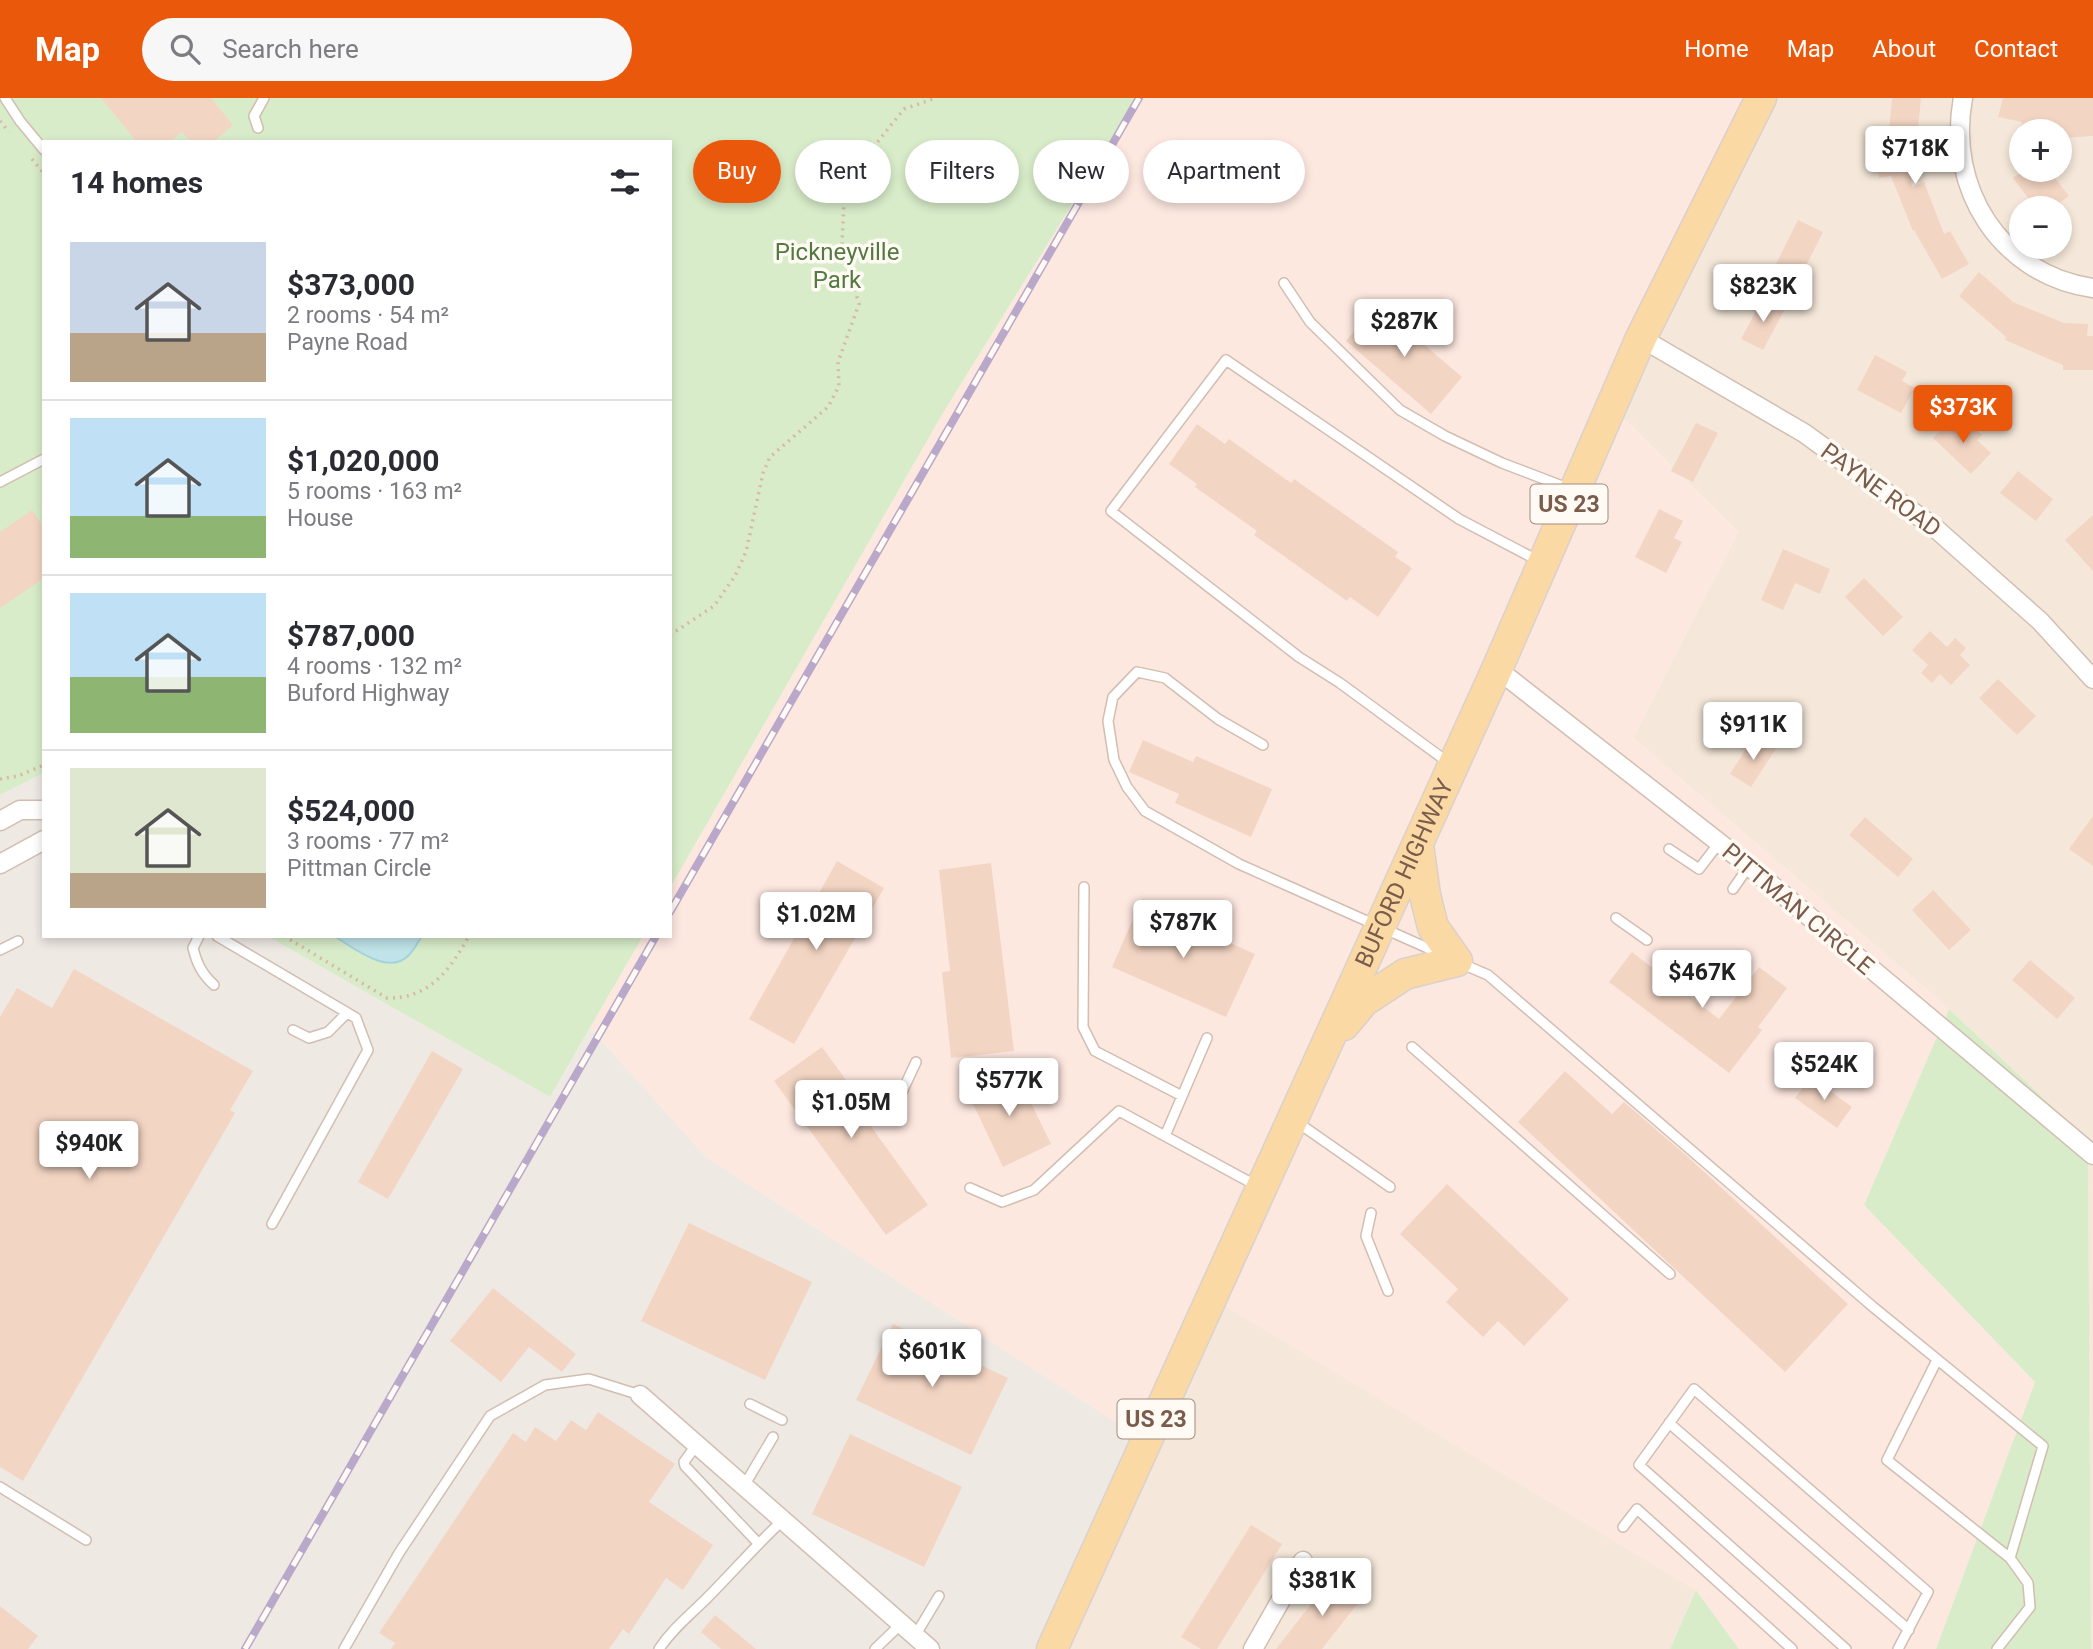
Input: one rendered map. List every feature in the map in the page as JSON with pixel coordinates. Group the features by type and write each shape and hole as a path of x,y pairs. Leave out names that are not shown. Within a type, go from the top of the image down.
{"main road":[{"name":"BUFORD HIGHWAY","path":"1052,1649 1418,845 1641,338 1761,98"},
{"path":"1326,1047 1364,1001 1405,974 1457,961 1433,928 1418,845"}],"street":[{"path":"1963,98 1959,137 1963,165 1969,189 1997,236 2016,257 2040,271 2082,287 2093,288"},
{"name":"PAYNE ROAD","path":"1641,338 1804,433 1935,528 2040,621 2093,679"},
{"name":"PITTMAN CIRCLE","path":"1497,669 1749,866 2093,1155"},
{"path":"0,821 20,810 42,810"},
{"path":"0,864 42,841"},
{"path":"640,1395 930,1649"},
{"path":"1254,1649 1303,1561"}],"lane":[{"path":"5,98 42,148"},
{"path":"258,128 254,116 264,98"},
{"path":"1284,283 1310,322 1400,410 1445,436 1502,463 1575,491"},
{"path":"1453,766 1340,683 1299,657 1111,510 1226,360 1459,519 1543,563"},
{"path":"1,479 42,460"},
{"path":"1263,745 1217,719 1164,678 1137,672 1113,697 1108,721 1114,760 1127,787 1145,811 1239,864 1488,975 1872,1306 2043,1446 2010,1558"},
{"path":"1669,849 1699,869 1719,843"},
{"path":"1733,889 1749,866"},
{"path":"1084,887 1083,1027 1095,1051 1182,1096"},
{"path":"1616,918 1647,940"},
{"path":"198,938 193,948 196,961 202,975 214,985"},
{"path":"220,938 356,1018 368,1050 272,1224"},
{"path":"0,950 18,941"},
{"path":"293,1030 310,1038 328,1032 347,1013"},
{"path":"1165,1136 1207,1038"},
{"path":"1412,1047 1670,1274"},
{"path":"902,1092 916,1062"},
{"path":"970,1188 1002,1202 1034,1190 1119,1111 1261,1188"},
{"path":"1293,1119 1390,1187"},
{"path":"1371,1213 1366,1236 1388,1291"},
{"path":"1937,1360 1887,1460 2010,1558 2028,1583 2030,1607 1997,1649"},
{"path":"344,1649 399,1553 490,1416 545,1385 589,1379 640,1395"},
{"path":"1846,1649 1639,1465 1694,1389 1928,1592 1898,1649"},
{"path":"750,1404 782,1420"},
{"path":"1670,1423 1909,1630"},
{"path":"744,1486 773,1437"},
{"path":"697,1444 684,1462 685,1466 758,1543"},
{"path":"0,1488 86,1540"},
{"path":"1623,1527 1637,1509 1792,1649"},
{"path":"659,1649 667,1636 783,1520"},
{"path":"875,1649 908,1630 939,1596"}],"path":[{"path":"672,634 715,606 736,576 746,552 763,472 770,457 828,407 839,386 838,362 859,304 842,244 844,201 860,164 904,108 936,98"},
{"path":"0,779 18,776 42,766"},
{"path":"287,938 387,998 404,998 434,985 468,938"}],"shaded area":[{"path":"1138,98 1762,98 1615,410 1738,532 1633,738 1949,1009 1864,1205 2035,1382 1936,1649 1739,1649 1696,1590 1220,1303 1154,1447 706,1157 590,1028 642,938 672,938 672,885 943,413 1073,203 1129,203 1129,140 1112,140"},
{"path":"1762,98 2093,98 2093,1649 2088,1140 1949,1009 1633,738 1738,532 1615,410"},
{"path":"42,774 42,938 271,938 550,1097 590,1028 706,1157 1154,1447 1063,1649 0,1649 0,795"},
{"path":"1220,1302 1696,1590 1670,1649 1063,1649"}],"green space":[{"name":"Pickneyville Park","path":"0,98 1138,98 1112,140 1033,140 1033,203 1073,203 943,413 672,885 672,140 42,140 42,774 0,795"},
{"path":"271,938 642,938 550,1097"},
{"path":"1949,1009 2088,1140 2091,1649 1936,1649 2035,1382 1864,1205"},
{"path":"1696,1590 1739,1649 1670,1649"}],"water":[{"path":"337,938 421,938 409,955 401,961 381,962"}],"building":[{"path":"101,98 211,98 233,125 215,140 189,140 182,132 172,140 135,140"},
{"path":"1892,98 1921,98 1918,129 1921,147 1908,149 1912,187 1924,182 1944,234 1950,231 1969,264 1942,279 1913,231 1891,176 1879,178 1874,134 1889,132"},
{"path":"2003,98 2093,98 2093,136 2072,138 2072,119 1998,117"},
{"path":"2016,182 2058,182 2069,196 2027,196"},
{"path":"1798,220 1823,232 1800,278 1775,266"},
{"path":"1979,272 2013,302 2064,323 2088,324 2087,336 2093,336 2093,370 2063,370 2063,365 2005,340 2006,337 1959,296"},
{"path":"1763,298 1785,309 1763,350 1741,339"},
{"path":"1377,304 1462,377 1431,414 1346,341"},
{"path":"1875,355 1907,372 1902,381 1915,388 1901,413 1857,390"},
{"path":"1965,419 1982,435 1977,440 1991,453 1971,474 1933,438 1949,421 1956,428"},
{"path":"1696,423 1718,433 1693,482 1671,471"},
{"path":"1197,424 1225,444 1229,439 1291,483 1294,479 1398,552 1395,557 1412,568 1378,617 1350,597 1347,601 1254,535 1257,531 1195,487 1197,484 1169,464"},
{"path":"2018,471 2053,499 2036,521 2000,493"},
{"path":"1659,509 1683,521 1674,538 1682,542 1666,573 1635,557"},
{"path":"32,510 42,525 42,579 0,608 0,532"},
{"path":"2093,515 2093,571 2065,540"},
{"path":"1783,549 1830,569 1820,594 1795,583 1783,610 1761,600"},
{"path":"1864,578 1903,617 1883,636 1845,597"},
{"path":"1930,631 1947,647 1955,638 1966,648 1960,655 1970,665 1951,685 1940,674 1932,683 1921,673 1928,665 1912,650"},
{"path":"1998,679 2036,716 2017,735 1979,698"},
{"path":"1762,738 1777,747 1751,787 1730,774 1751,741 1758,745"},
{"path":"1143,740 1193,762 1196,756 1272,789 1251,837 1175,803 1179,794 1129,772"},
{"path":"2093,816 2093,866 2069,849"},
{"path":"1865,817 1913,859 1898,877 1849,835"},
{"path":"837,861 884,888 794,1044 749,1019"},
{"path":"991,863 1014,1051 951,1058 942,972 950,971 939,870"},
{"path":"1933,890 1971,930 1949,950 1912,910"},
{"path":"1140,903 1255,954 1226,1017 1112,967"},
{"path":"1632,952 1719,1019 1759,967 1787,988 1758,1027 1762,1030 1729,1073 1609,982"},
{"path":"2030,960 2075,998 2057,1019 2012,980"},
{"path":"74,969 253,1071 230,1110 235,1113 23,1481 0,1467 0,1017 17,988 52,1008"},
{"path":"822,1047 873,1117 867,1121 928,1205 886,1235 774,1081"},
{"path":"432,1051 463,1069 388,1199 358,1182"},
{"path":"1014,1068 1051,1144 1003,1167 967,1091"},
{"path":"1565,1071 1612,1114 1624,1102 1848,1304 1785,1372 1518,1122"},
{"path":"1811,1077 1852,1107 1837,1128 1795,1098"},
{"path":"1447,1184 1569,1299 1524,1346 1498,1321 1483,1337 1446,1302 1458,1289 1400,1234"},
{"path":"689,1223 812,1282 765,1380 641,1321"},
{"path":"493,1288 576,1354 562,1372 529,1347 501,1382 450,1341"},
{"path":"893,1324 1008,1378 971,1455 856,1400"},
{"path":"598,1412 675,1464 649,1502 713,1545 683,1590 666,1578 629,1634 623,1629 609,1649 391,1649 395,1643 379,1633 513,1433 526,1442 535,1427 556,1441 571,1420 586,1430"},
{"path":"850,1434 962,1487 924,1567 812,1514"},
{"path":"1251,1525 1282,1544 1217,1649 1201,1649 1181,1637"},
{"path":"1333,1576 1362,1598 1322,1649 1276,1649"},
{"path":"0,1606 38,1636 28,1649 0,1649"},
{"path":"715,1615 756,1649 721,1649 701,1632"}],"railway":[{"path":"672,909 1139,98"},
{"path":"245,1649 655,938"}]}
